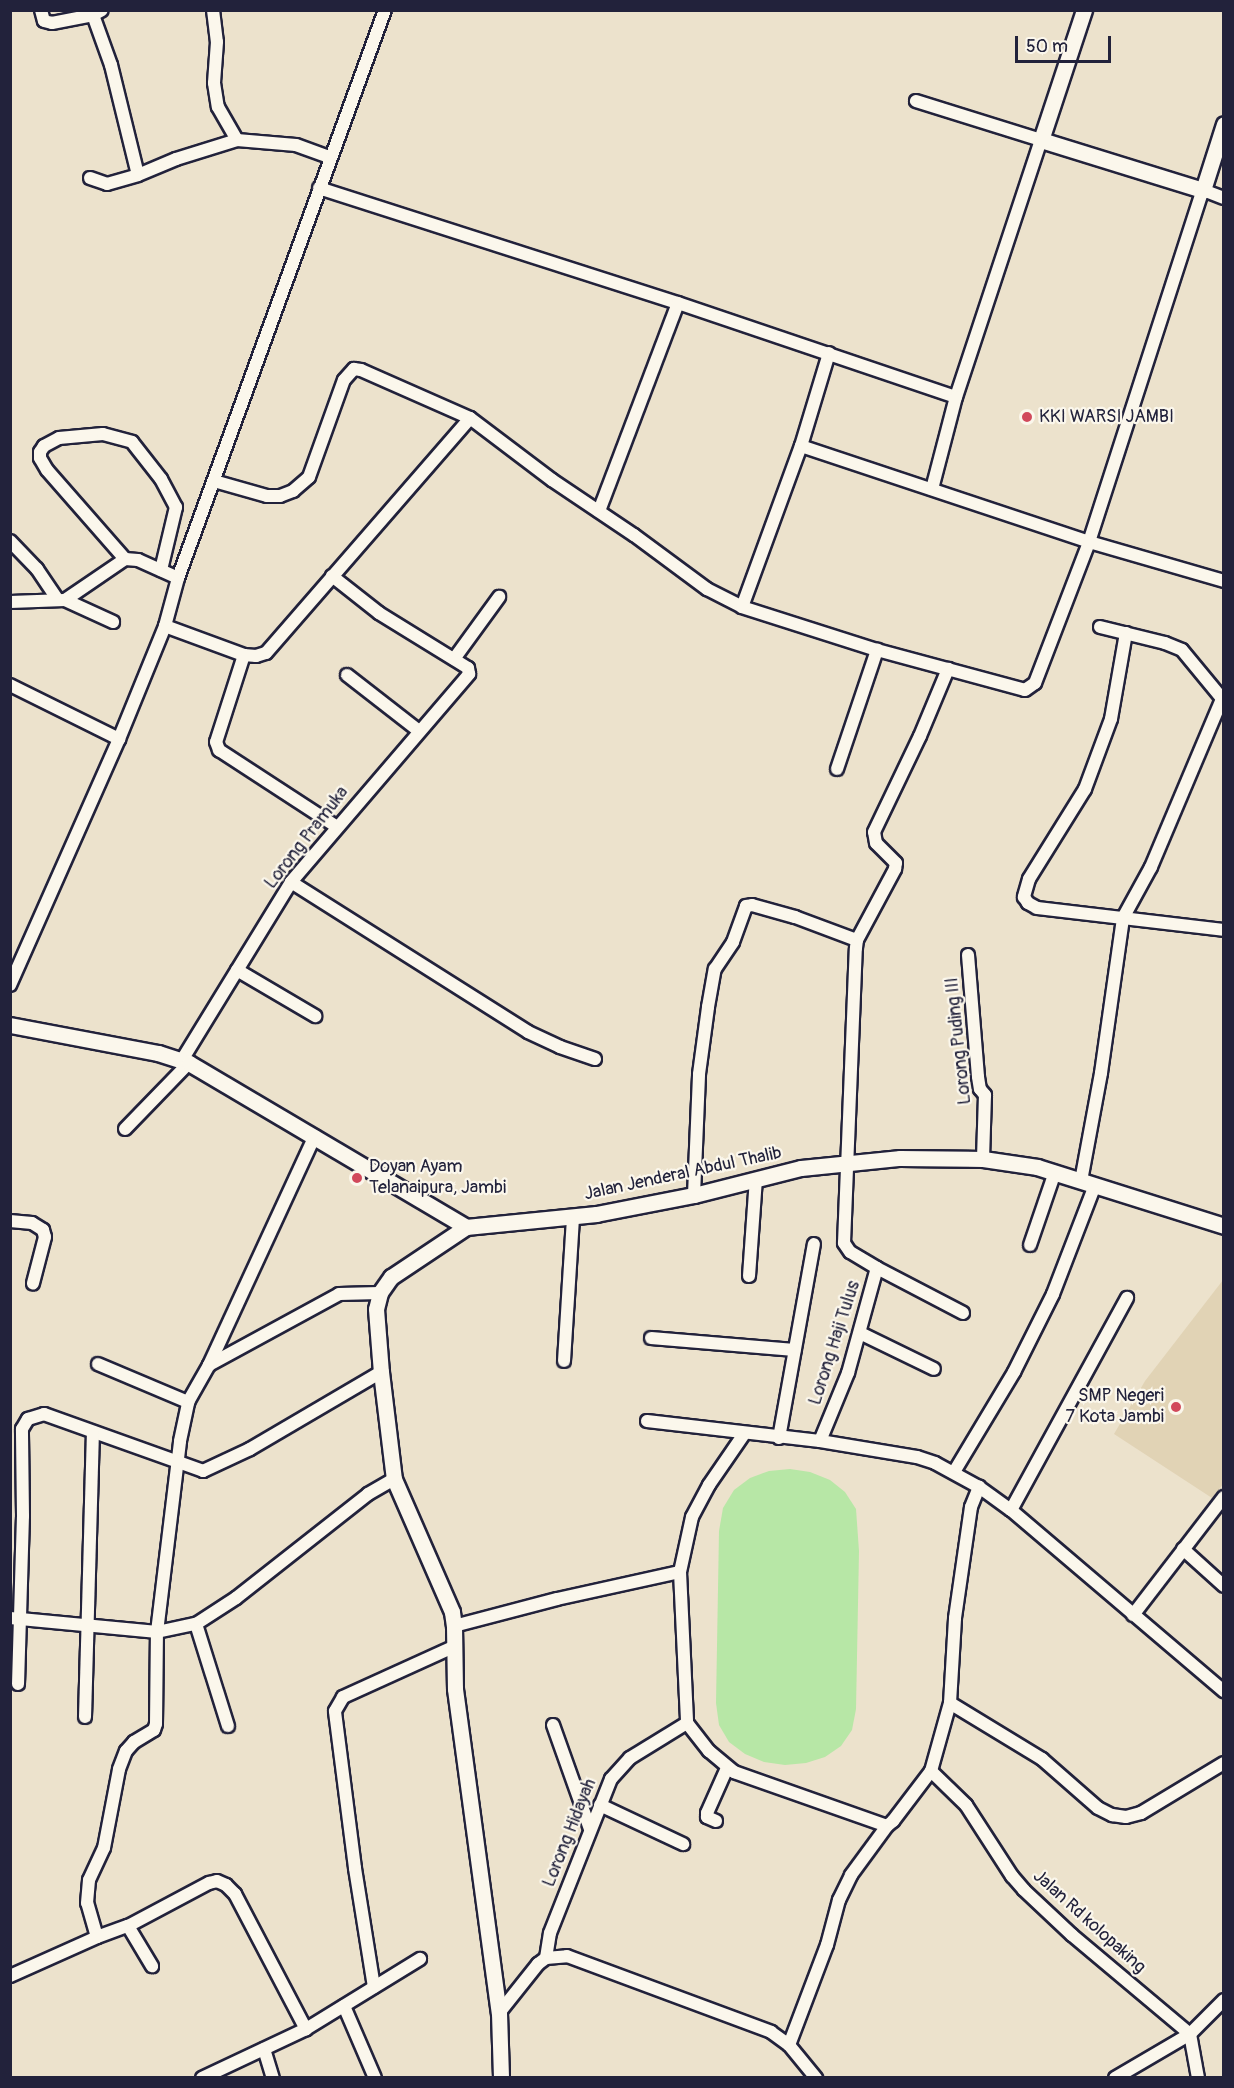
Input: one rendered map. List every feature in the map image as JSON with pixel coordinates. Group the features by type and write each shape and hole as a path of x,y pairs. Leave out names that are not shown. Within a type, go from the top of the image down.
{"street":[{"path":"41,10 44,21 52,23 97,13 138,175"},
{"path":"213,10 217,42 214,83 218,107 237,140"},
{"path":"10,985 120,739 165,626 178,578 385,10"},
{"path":"932,489 956,397 1084,10"},
{"path":"916,101 1224,198"},
{"path":"214,481 267,496 280,496 293,491 309,477 344,380 354,369 362,370 470,418 552,480 707,589 742,607 877,650 1016,690 1031,688 1089,542 1224,124"},
{"path":"90,178 107,184 237,140 296,145 331,158"},
{"path":"319,188 678,303 956,397"},
{"path":"599,511 678,303"},
{"path":"742,607 801,446 829,353"},
{"path":"165,626 244,655 256,656 274,646 470,418"},
{"path":"124,560 47,470 40,458 40,452 44,446 59,438 103,434 132,442 161,479 176,507 161,570"},
{"path":"801,446 1089,542 1224,580"},
{"path":"10,541 37,569 61,600"},
{"path":"61,600 124,560 138,560 178,578"},
{"path":"332,576 379,613 454,658 499,597"},
{"path":"10,602 61,600 113,622"},
{"path":"954,1473 1024,1352 1053,1294 1088,1183 1123,918 1151,867 1223,700 1182,650 1165,643 1100,627"},
{"path":"1126,633 1111,719 1085,789 1029,879 1024,897 1028,903 1037,908 1224,930"},
{"path":"837,769 877,650"},
{"path":"244,655 216,742 219,750 338,827"},
{"name":"Lorong Pramuka","path":"126,1129 185,1062 237,970 291,882 469,674 468,668 454,658"},
{"path":"849,1163 850,1072 857,940 895,869 893,857 873,838 878,821 920,736 948,669"},
{"path":"347,675 419,731"},
{"path":"10,685 120,739"},
{"path":"291,882 520,1027 560,1047 595,1059"},
{"path":"694,1195 699,1074 708,1006 716,969 733,942 746,906 752,905 795,916 857,940"},
{"name":"Lorong Puding III","path":"968,955 978,1077 985,1095 983,1159"},
{"path":"237,970 315,1016"},
{"path":"10,1025 158,1053 185,1062 315,1136 466,1227 391,1277 380,1293 376,1309 394,1479 452,1612 462,1752 499,2013 501,2078"},
{"path":"97,1937 86,1891 104,1848 119,1769 126,1751 134,1742 154,1730 156,1724 157,1632 188,1402 209,1365 315,1136"},
{"name":"Jalan Jenderal Abdul Thalib","path":"466,1227 573,1217 694,1195 801,1168 900,1158 983,1159 1036,1167 1224,1226"},
{"name":"Lorong Haji Tulus","path":"819,1441 848,1373 877,1268 850,1252 844,1243 849,1163"},
{"path":"1030,1245 1055,1172"},
{"path":"750,1276 756,1179"},
{"path":"564,1361 573,1217"},
{"path":"10,1221 32,1223 43,1230 45,1238 33,1283"},
{"path":"779,1438 814,1244"},
{"path":"877,1268 963,1312"},
{"path":"209,1365 339,1294 380,1293"},
{"path":"1011,1510 1127,1298"},
{"path":"860,1333 934,1369"},
{"path":"651,1338 795,1350"},
{"path":"98,1364 188,1402"},
{"path":"18,1684 15,1619 23,1425 33,1417 44,1414 203,1471 250,1449 381,1372"},
{"path":"647,1420 744,1434 819,1441 917,1457 954,1473 979,1487 1011,1510 1224,1691"},
{"path":"84,1717 93,1432"},
{"path":"744,1434 709,1485 692,1517 680,1572 687,1723 727,1768 887,1826"},
{"path":"15,1619 157,1632 196,1624 236,1598 368,1494 394,1479"},
{"path":"789,2045 827,1945 839,1900 850,1875 931,1771 950,1703 955,1618 971,1507 979,1487"},
{"path":"1133,1615 1224,1497"},
{"path":"1183,1549 1224,1586"},
{"path":"454,1626 557,1599 680,1572"},
{"path":"196,1624 228,1726"},
{"path":"374,1987 355,1868 336,1711 343,1697 453,1647"},
{"path":"950,1703 1042,1759 1098,1808 1112,1815 1126,1817 1141,1813 1224,1763"},
{"name":"Lorong Hidayah","path":"546,1958 550,1933 600,1805 619,1768 687,1723"},
{"path":"553,1725 590,1829"},
{"path":"716,1821 707,1817 707,1813 727,1768"},
{"name":"Jalan Rd kolopaking","path":"931,1771 966,1804 1012,1876 1024,1890 1072,1935 1190,2034"},
{"path":"600,1805 683,1844"},
{"path":"10,1976 97,1937 128,1926 209,1883 217,1881 226,1885 235,1894 306,2029"},
{"path":"128,1926 152,1966"},
{"path":"499,2013 538,1964 546,1958 567,1956 771,2032 789,2045 816,2078"},
{"path":"202,2078 306,2029 420,1959"},
{"path":"1115,2078 1190,2034 1224,2000"},
{"path":"344,2006 375,2078"},
{"path":"1190,2034 1198,2078"},
{"path":"264,2049 273,2078"}],"shaded area":[{"name":"SMP Negeri 7 Kota Jambi","path":"1223,1280 1224,1483 1212,1498 1114,1434 1145,1381"}],"green space":[{"path":"790,1469 810,1472 830,1480 845,1492 856,1509 859,1551 856,1709 852,1730 841,1746 825,1757 806,1763 785,1765 764,1762 745,1754 729,1742 719,1725 716,1703 719,1531 723,1508 734,1490 750,1478 769,1471"}],"place":[{"name":"KKI WARSI JAMBI","path":"1027,417"},
{"name":"Doyan Ayam Telanaipura, Jambi","path":"357,1178"},
{"name":"SMP Negeri 7 Kota Jambi","path":"1176,1407"}]}
